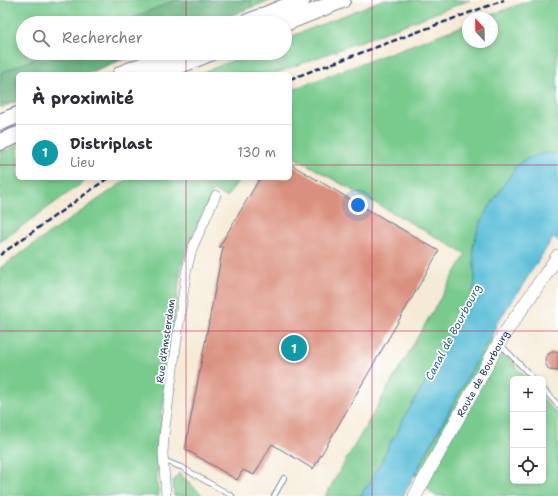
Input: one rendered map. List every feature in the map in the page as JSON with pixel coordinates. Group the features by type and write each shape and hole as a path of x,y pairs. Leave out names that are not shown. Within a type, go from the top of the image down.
{"highway":[{"path":"263,16 302,0"},
{"path":"292,20 342,0"},
{"path":"126,72 156,60"},
{"path":"164,72 193,60"},
{"path":"0,117 16,111"},
{"path":"0,122 16,116"},
{"path":"0,136 16,130"},
{"path":"0,142 16,136"}],"main road":[{"name":"Route de Bourbourg","path":"415,496 499,342 558,256"}],"street":[{"name":"Rue d'Amsterdam","path":"166,496 163,460 164,435 188,266 198,234 216,195"}],"lane":[{"path":"499,342 531,376"},
{"path":"546,392 558,404"},
{"path":"163,460 183,468 232,496"},
{"path":"274,496 284,478"}],"green space":[{"path":"0,0 271,0 230,16 16,16 16,60 121,60 91,72 16,72 16,102 0,108"},
{"path":"175,0 251,0 252,7 230,16 137,16"},
{"path":"382,0 470,0 279,72 204,72 234,60 292,60 292,36"},
{"path":"531,0 558,0 557,154 544,153 524,160 517,165 486,212 478,229 473,247 475,280 473,295 467,309 460,316 452,335 446,344 447,347 401,423 397,434 391,441 381,463 373,475 370,484 360,496 325,496 466,254 292,156 292,89 462,26 462,48 498,48 498,12"},
{"path":"32,60 121,60 91,72 16,72 16,101 0,105 0,73"},
{"path":"16,146 16,180 86,180 0,242 0,151 5,151"},
{"path":"126,180 239,180 227,197 213,191 195,229 181,267 157,453 157,482 159,496 0,496 0,268"},
{"path":"491,338 524,376 510,376 510,484 546,484 546,401 558,415 558,496 435,496 415,475 487,342"},
{"path":"179,473 203,496 174,496 173,481"}],"water":[{"name":"Canal de Bourbourg","path":"558,152 558,241 553,238 497,323 491,338 487,342 403,496 360,496 370,484 373,475 381,463 391,441 397,434 401,423 447,347 446,341 452,335 454,326 460,316 467,309 473,295 475,280 473,247 478,229 486,212 517,165 528,158 549,153 557,154"}],"building":[{"path":"292,165 439,251 313,469 272,444 254,475 243,470 237,480 185,449 223,247 219,247 259,180 292,180"},
{"path":"552,352 558,352 558,371 549,370 545,363 546,356"}],"railway":[{"path":"292,78 504,0"},
{"path":"0,255 105,180"}],"place":[{"name":"Distriplast","path":"294,348"}]}
